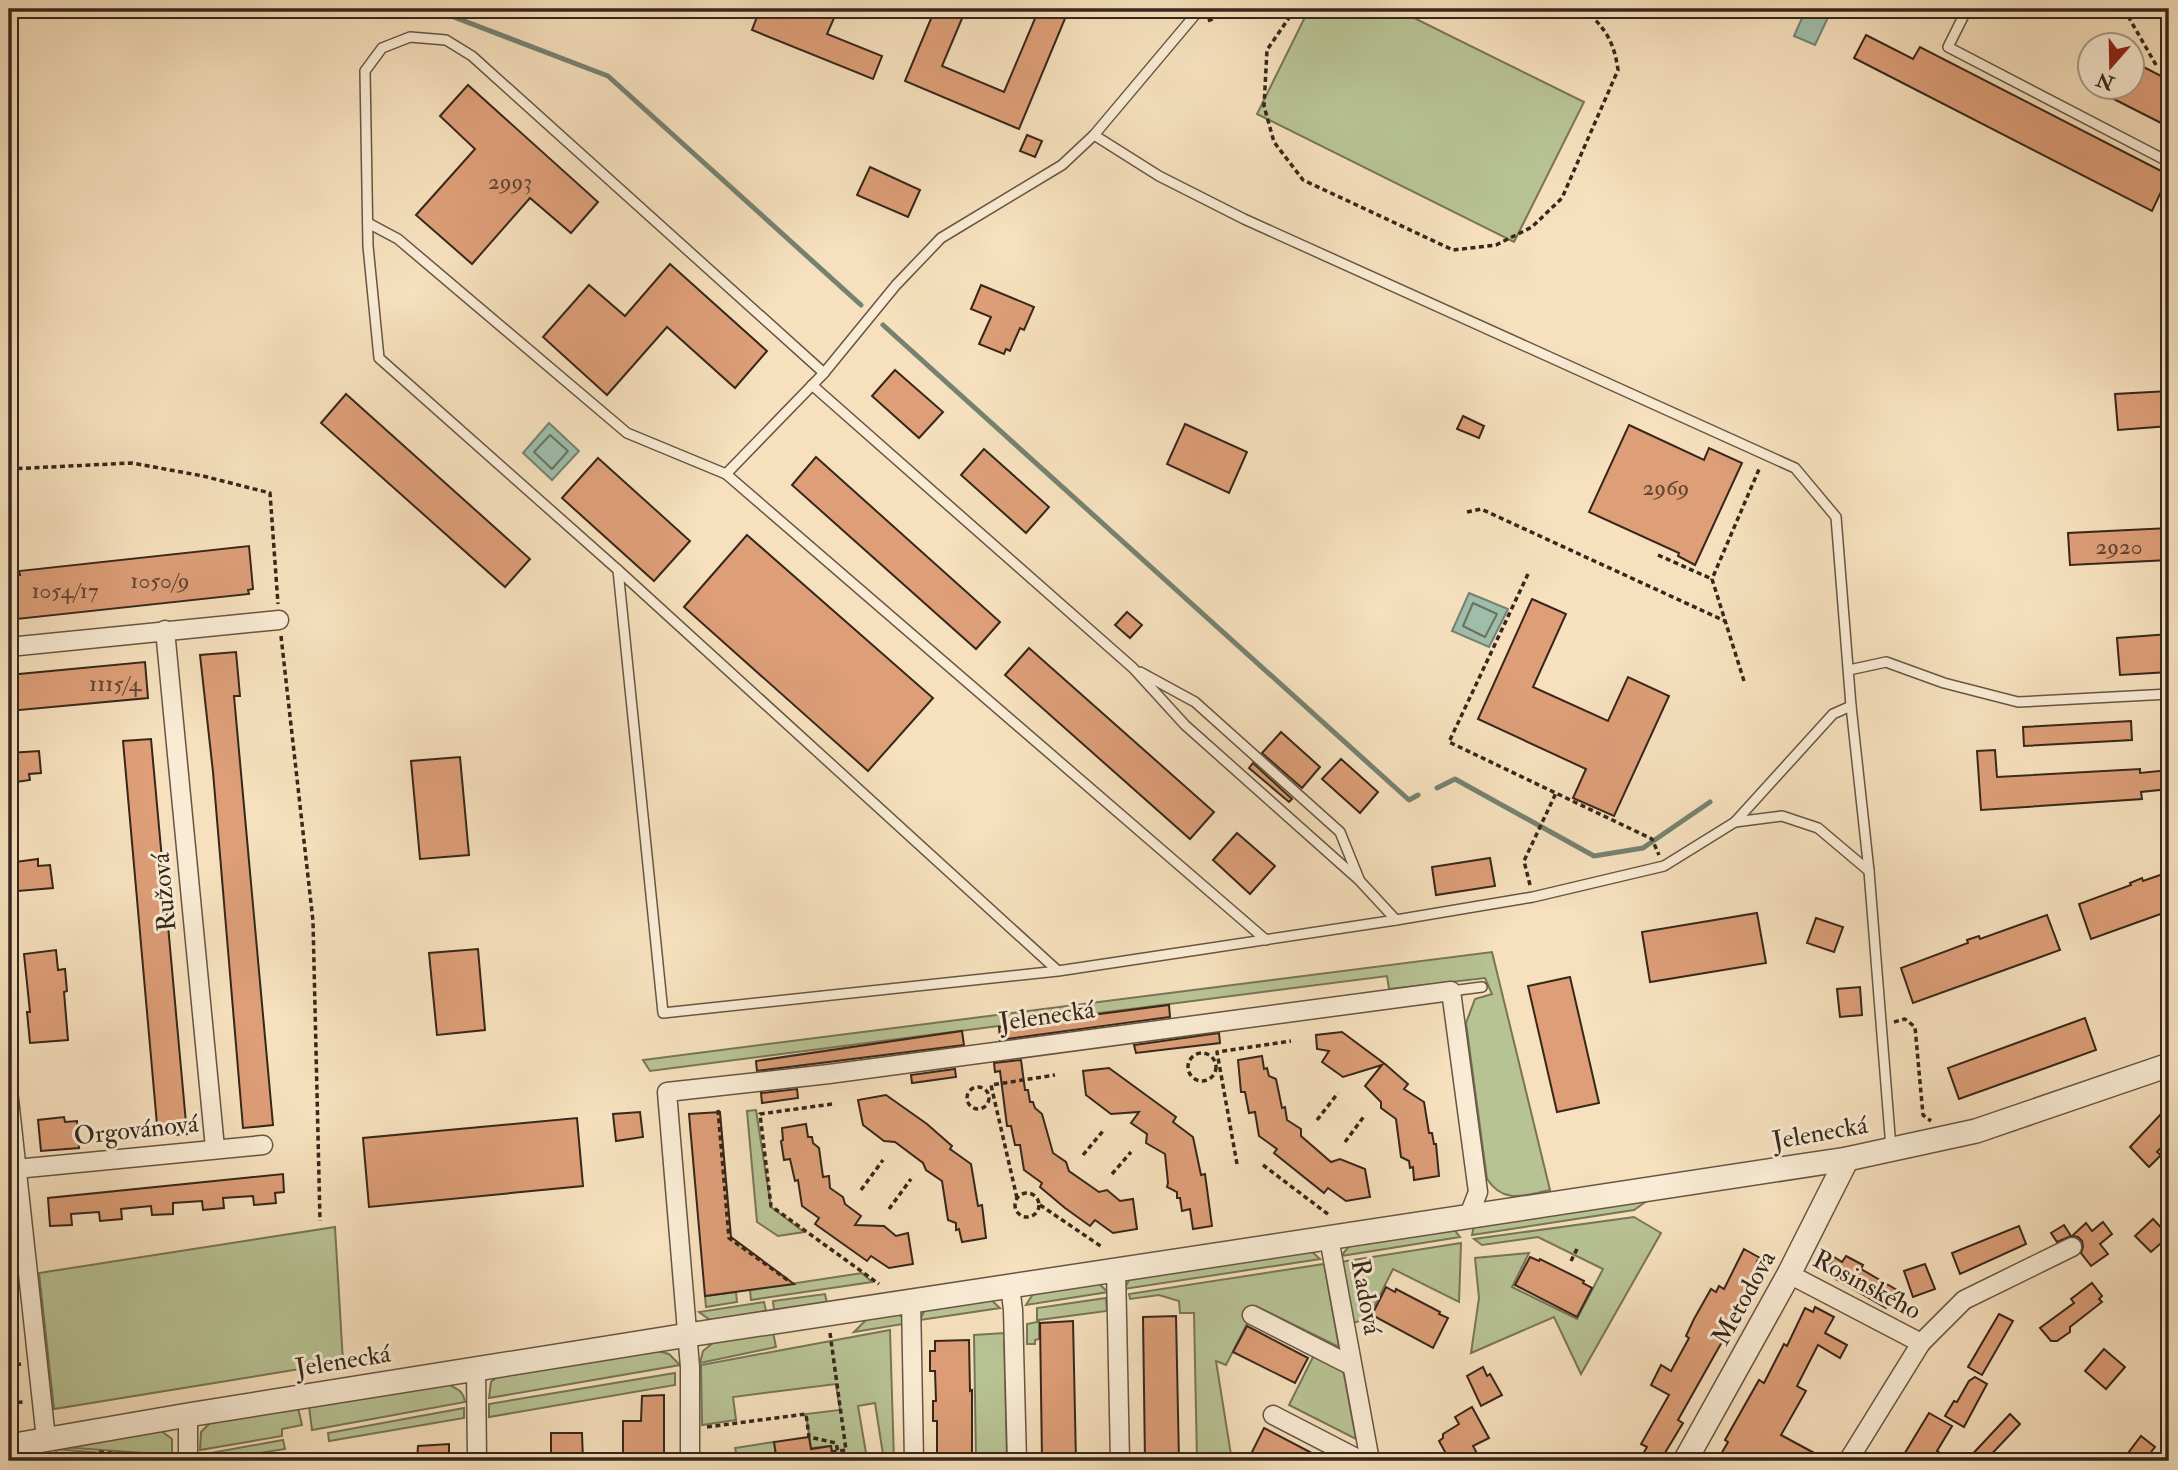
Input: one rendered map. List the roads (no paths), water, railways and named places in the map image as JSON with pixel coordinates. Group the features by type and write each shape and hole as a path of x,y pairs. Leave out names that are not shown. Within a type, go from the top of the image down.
{"street":[{"path":"9,648 279,620"},
{"name":"Ružová","path":"165,630 215,1148"},
{"path":"1451,991 1478,1192 1469,1215"},
{"name":"Jelenecká","path":"688,1335 667,1092 829,1074 1451,991"},
{"name":"Jelenecká","path":"9,1446 476,1368 1116,1270 1329,1226 1469,1215 1847,1159 1976,1131 2169,1065"},
{"path":"9,1099 46,1439"},
{"name":"Orgovánová","path":"16,1170 262,1144"},
{"name":"Metodova","path":"1685,1461 1789,1274 1847,1159"},
{"name":"Radová","path":"1329,1226 1370,1461"},
{"name":"Rosinského","path":"1848,1461 1921,1343 1964,1300 2072,1247"},
{"path":"1116,1270 1119,1461"},
{"name":"Rosinského","path":"1789,1274 1921,1343"},
{"path":"1010,1286 1017,1461"},
{"path":"911,1300 914,1461"},
{"name":"Radová","path":"1252,1315 1352,1366"},
{"path":"688,1335 696,1427 690,1461"},
{"path":"476,1368 477,1461"},
{"path":"182,1460 188,1415"},
{"path":"1273,1415 1362,1461"}],"lane":[{"path":"726,474 824,373 896,285 941,238 1062,165 1094,135 1200,9"},
{"path":"1967,9 1948,47 2169,162"},
{"path":"824,373 472,56 446,40 410,37 382,48 365,71 368,246 379,358 618,570 1058,971"},
{"path":"1094,135 1159,176 1244,219 1795,468 1836,517 1851,706 1869,871 1891,1149"},
{"path":"368,223 398,239 627,433 726,474 1266,940"},
{"path":"812,385 1133,668 1185,725 1359,880 1396,920"},
{"path":"618,570 663,1013 1058,971 1532,897 1664,866 1735,822 1833,714 1851,706"},
{"path":"1849,670 1886,662 1944,683 2018,702 2169,694"},
{"path":"1133,668 1195,702 1340,832 1359,880"},
{"path":"1735,822 1782,816 1818,828 1869,871"},
{"path":"1451,991 1482,987"}],"water":[{"path":"1806,9 1832,9 1815,45 1794,36"},
{"path":"549,423 579,451 552,480 523,453"},
{"path":"1469,593 1508,609 1489,647 1452,631"}],"waterway":[{"path":"433,9 608,76 861,305"},
{"path":"883,325 1409,800 1418,795"},
{"path":"1437,788 1455,779 1594,856 1643,848 1710,802"}]}
